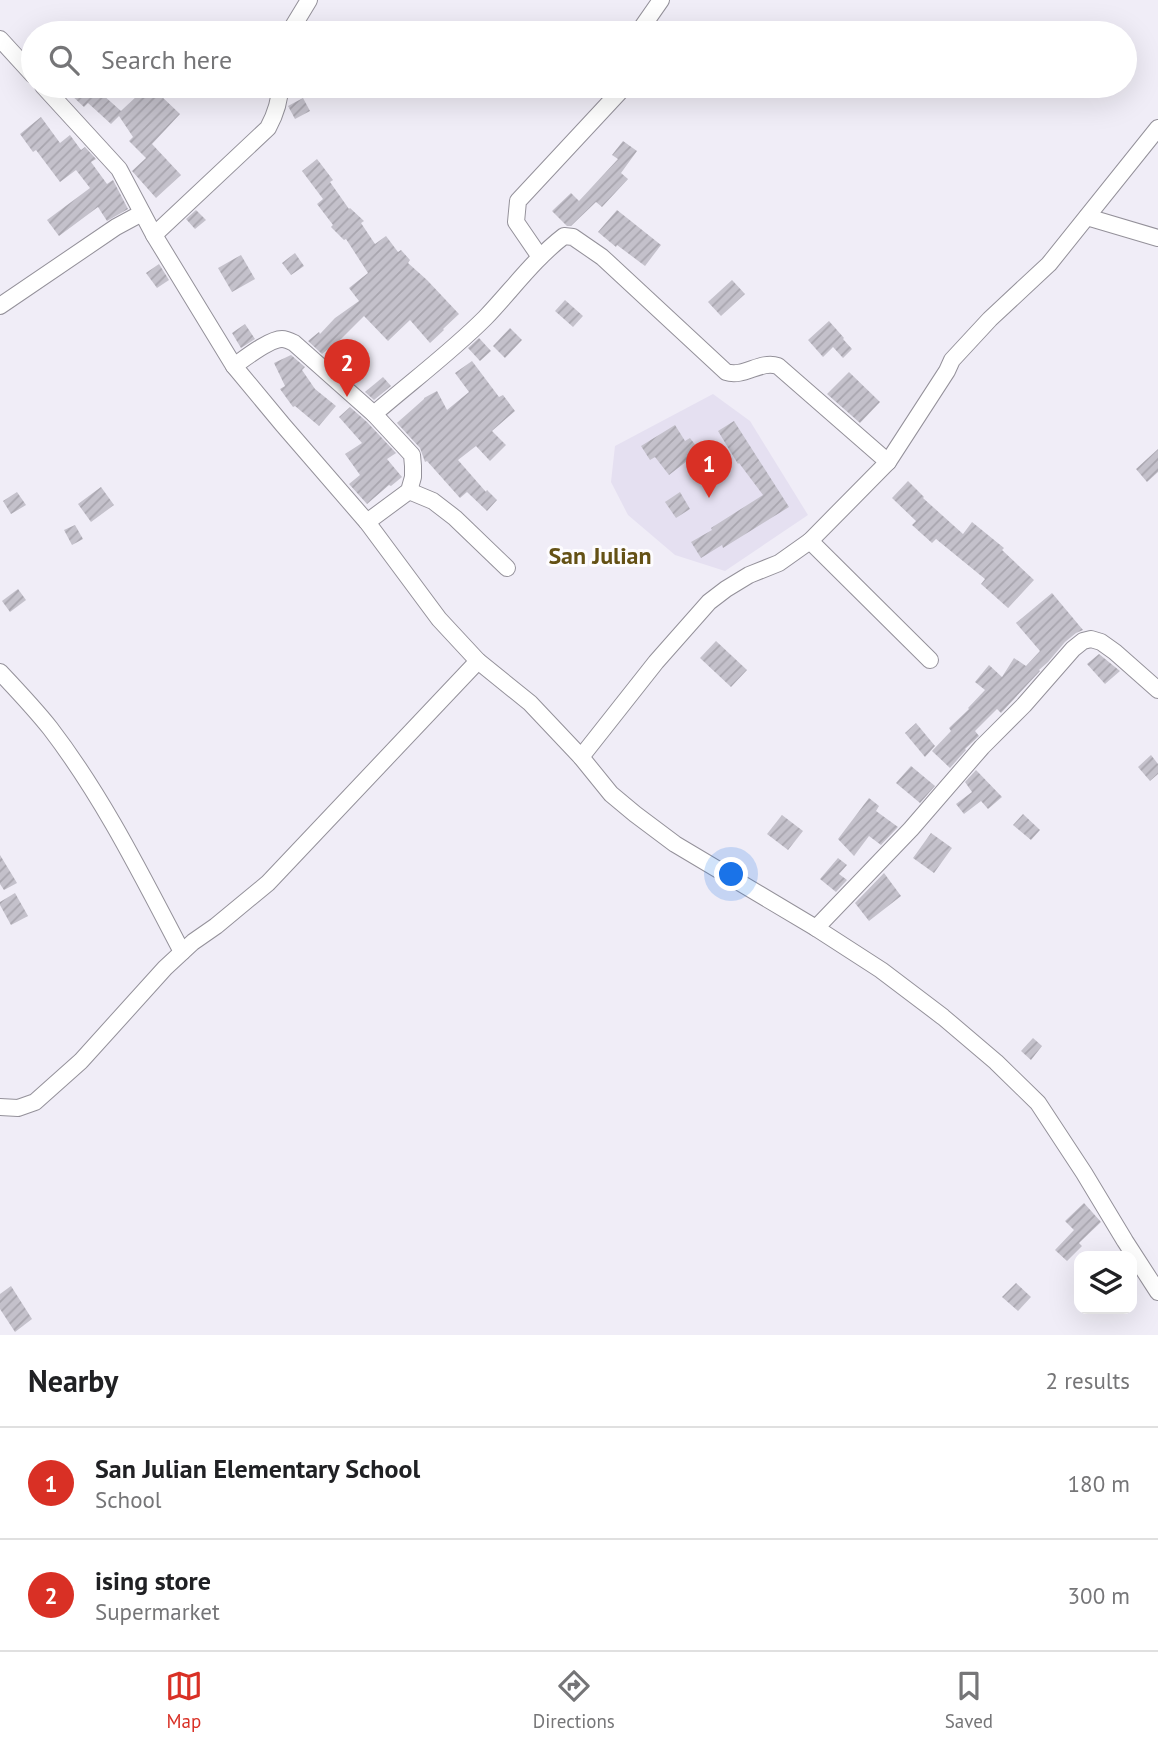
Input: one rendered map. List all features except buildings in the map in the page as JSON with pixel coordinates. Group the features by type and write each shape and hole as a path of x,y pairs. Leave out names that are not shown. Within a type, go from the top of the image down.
{"street":[{"path":"296,21 309,0"},
{"path":"646,21 661,0"},
{"path":"0,39 21,62"},
{"path":"54,98 119,169 154,235 234,366 367,522 439,619 478,661 530,703 581,757 611,794 635,814 675,844 881,970 996,1062 1038,1103 1158,1291"},
{"path":"154,235 268,128 279,98"},
{"path":"540,257 516,222 519,201 614,98"},
{"path":"581,757 709,602 749,575 779,563 810,541 888,462 952,360 990,319 1049,264 1158,128"},
{"path":"0,306 142,213"},
{"path":"1087,217 1158,238"},
{"path":"374,414 459,342 540,257 564,236 573,237 603,257 726,372 734,375 764,365 778,366 888,462"},
{"path":"234,366 277,340 284,339 294,343 374,414 412,455 413,477 409,491 367,522"},
{"path":"409,491 433,501 455,518 506,568"},
{"path":"810,541 930,660"},
{"path":"816,928 911,830 982,747 1083,641 1091,639 1101,642 1158,690"},
{"path":"0,1107 18,1108 35,1102 81,1061 165,968 193,942 268,883 478,661"},
{"path":"0,672 50,728 93,789 182,952"}],"shaded area":[{"path":"713,394 750,421 808,515 725,571 675,555 628,515 611,482 615,446"}],"place":[{"name":"ising store","path":"347,397"},
{"name":"San Julian Elementary School","path":"709,498"}],"district":[{"name":"San Julian","path":"600,556"}]}
